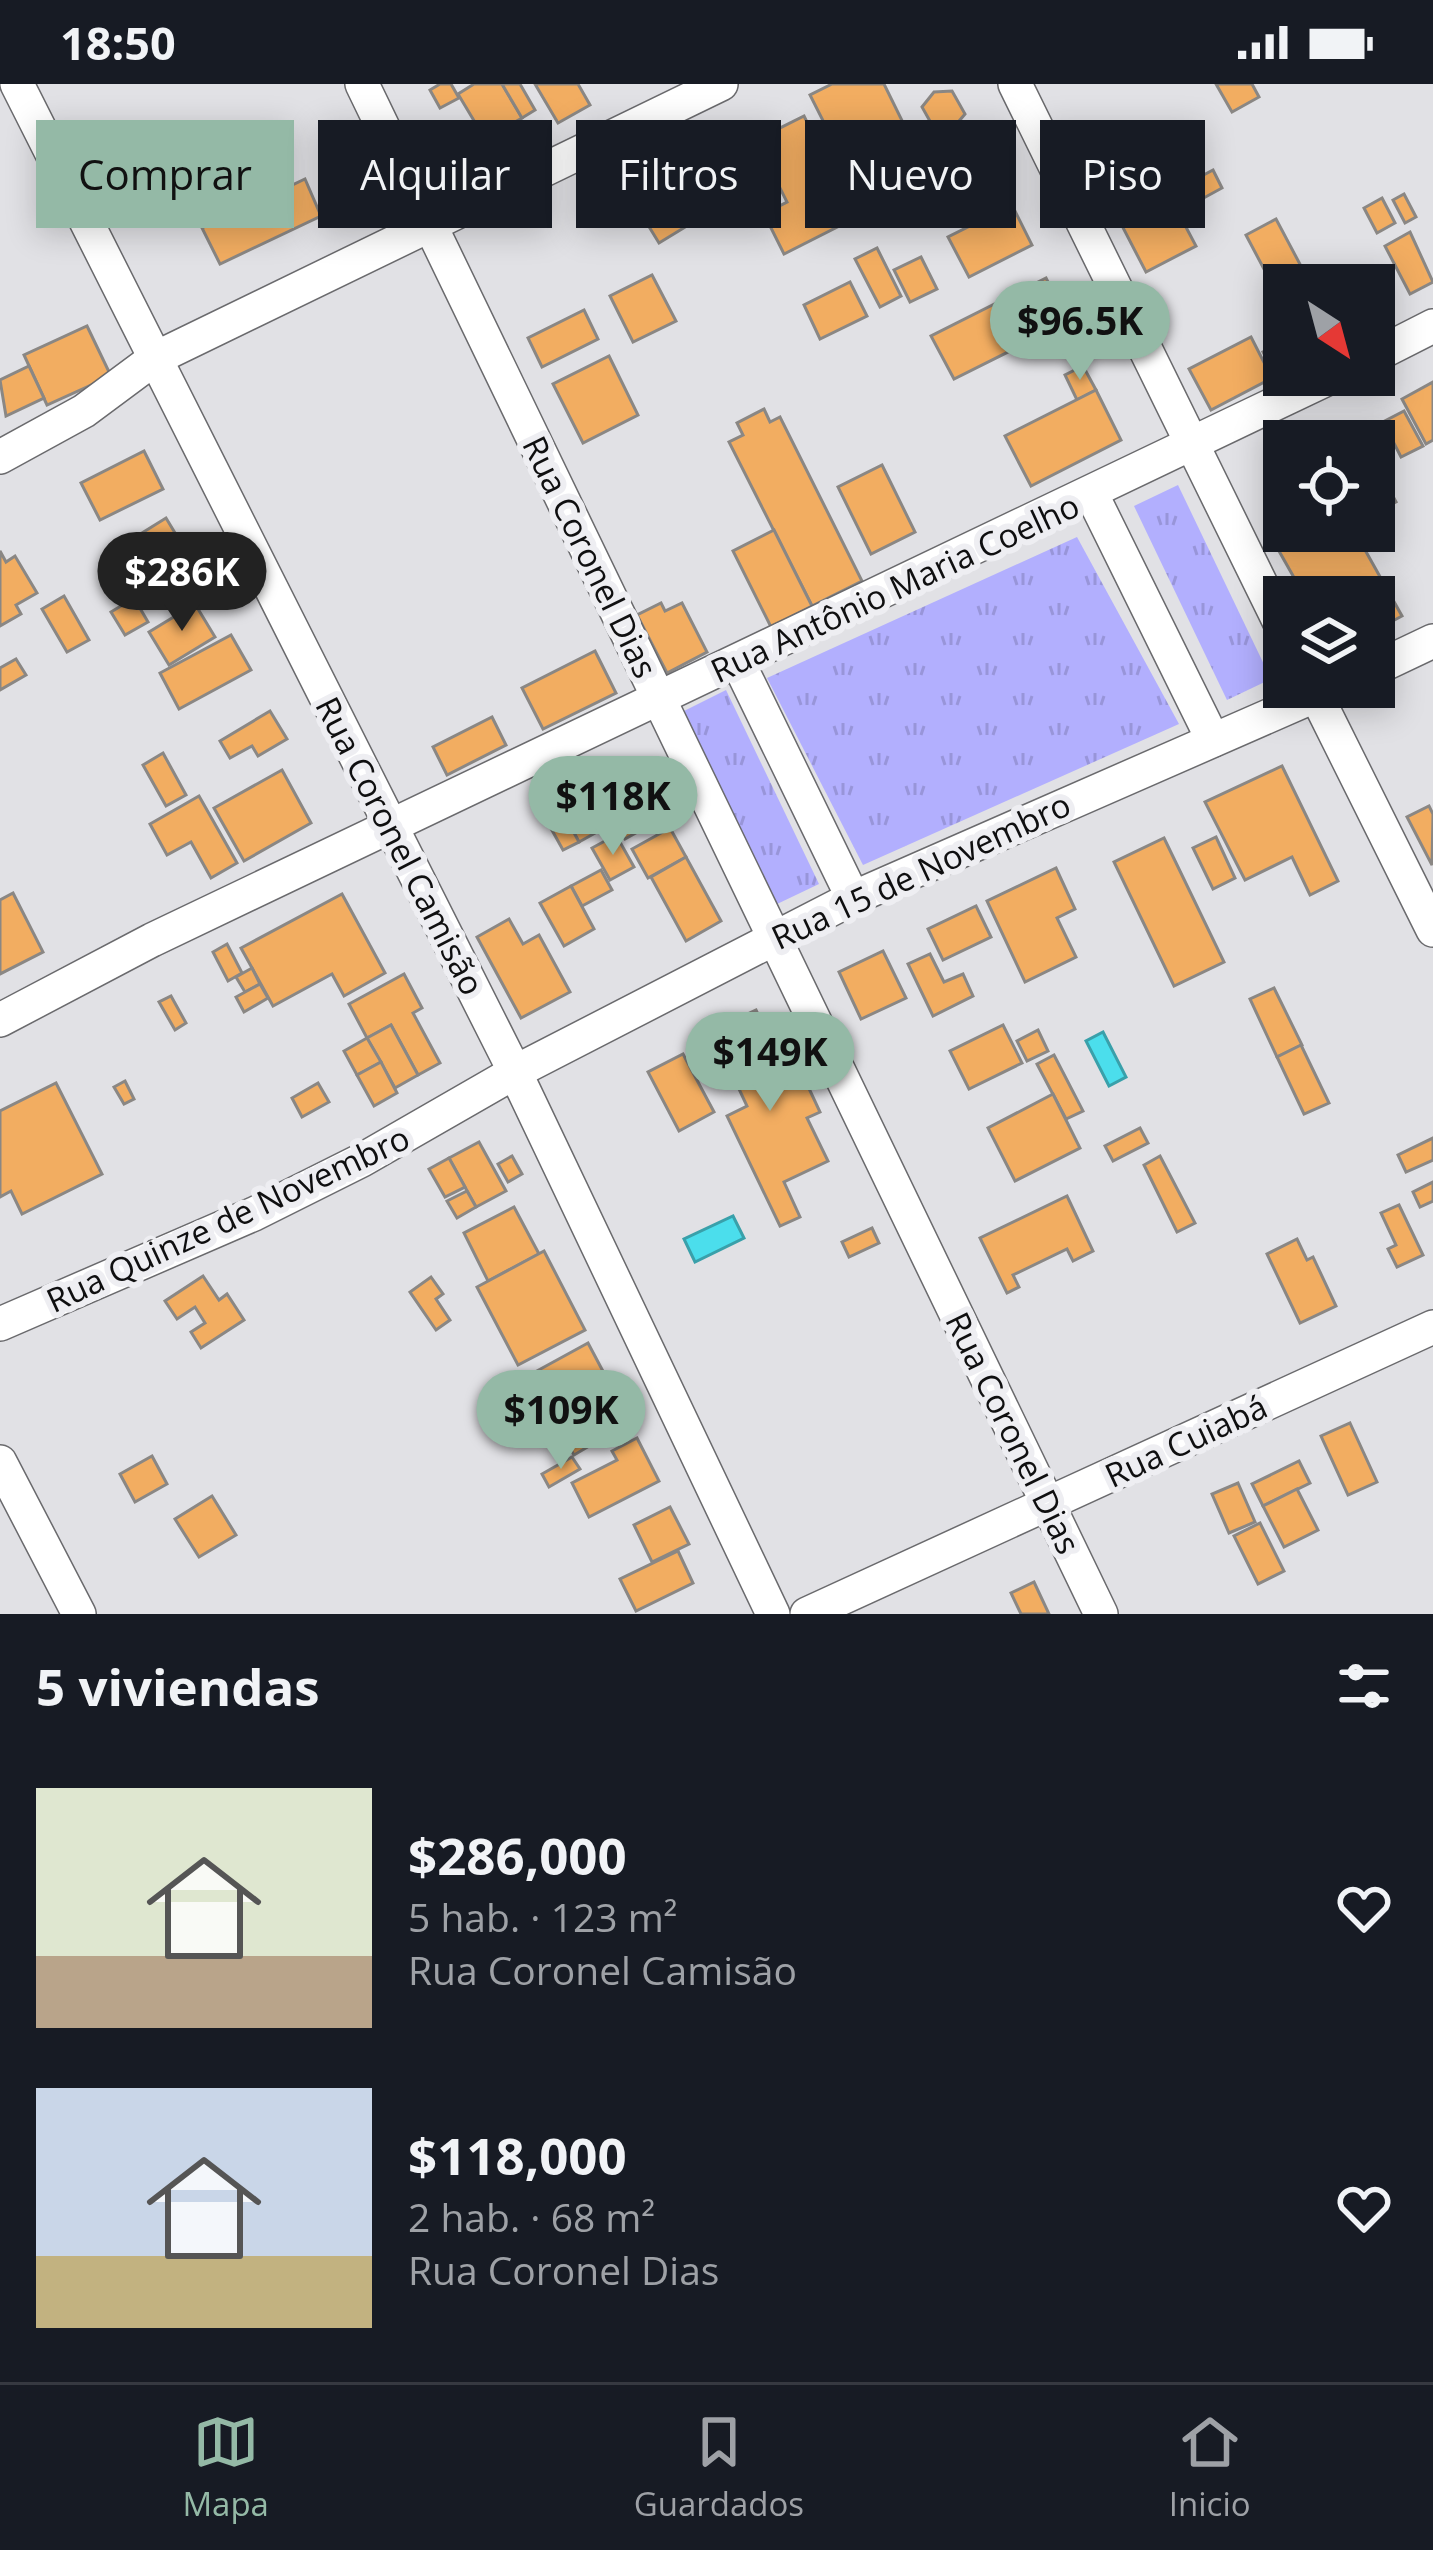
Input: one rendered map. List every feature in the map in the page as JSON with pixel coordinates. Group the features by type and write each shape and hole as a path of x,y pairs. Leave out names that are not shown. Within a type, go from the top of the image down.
{"street":[{"name":"Rua Coronel Camisão","path":"17,84 515,1072 773,1614"},
{"name":"Rua Coronel Dias","path":"362,84 379,120"},
{"path":"552,168 722,84"},
{"path":"1016,84 1263,590"},
{"path":"0,457 83,411 154,359 431,228"},
{"name":"Rua Coronel Dias","path":"431,228 1101,1614"},
{"path":"1395,345 1433,326"},
{"name":"Rua Antônio Maria Coelho","path":"0,1020 152,940 1294,396"},
{"path":"1092,495 1213,740"},
{"path":"1395,658 1433,640"},
{"path":"739,664 853,898"},
{"name":"Rua 15 de Novembro","path":"515,1072 853,898 1282,708"},
{"path":"1329,708 1433,930"},
{"name":"Rua Quinze de Novembro","path":"0,1324 254,1214 424,1127 515,1072"},
{"name":"Rua Cuiabá","path":"807,1614 1433,1327"},
{"path":"0,1462 79,1614"}],"green space":[{"path":"1178,485 1263,662 1263,683 1227,700 1134,506"},
{"path":"1077,537 1179,724 863,865 767,678"},
{"path":"726,690 819,884 775,905 682,712"}],"water":[{"path":"1103,1032 1126,1077 1109,1086 1086,1041"},
{"path":"733,1216 744,1238 695,1262 684,1239"}],"building":[{"path":"451,84 459,98 440,108 430,90"},
{"path":"474,84 502,84 522,118 474,120 458,94"},
{"path":"502,84 520,84 535,110 522,118"},
{"path":"535,84 578,84 590,105 558,123"},
{"path":"832,84 884,84 902,120 823,120 810,95"},
{"path":"1216,84 1252,84 1259,97 1232,112"},
{"path":"952,91 965,114 960,120 929,120 922,107 934,92"},
{"path":"804,116 806,120 805,228 835,228 784,254 771,228 781,228 781,205 787,202 781,190 781,128"},
{"path":"1213,170 1222,188 1205,197 1205,174"},
{"path":"305,179 318,217 220,264 202,228 294,228 294,184"},
{"path":"1404,194 1416,217 1405,223 1393,200"},
{"path":"1382,198 1395,223 1377,233 1364,208"},
{"path":"1016,213 1032,245 969,277 948,237 966,228 1016,228"},
{"path":"1276,219 1300,264 1263,267 1246,235"},
{"path":"650,228 684,228 659,243"},
{"path":"1123,228 1186,228 1196,246 1146,272"},
{"path":"1410,232 1433,282 1410,294 1385,246"},
{"path":"877,248 901,296 880,307 855,259"},
{"path":"921,257 937,289 910,302 894,270"},
{"path":"652,275 676,321 633,342 610,296"},
{"path":"1046,278 1068,322 954,379 931,336"},
{"path":"850,282 867,316 820,339 804,305"},
{"path":"584,310 598,339 542,367 528,338"},
{"path":"87,326 111,376 47,405 24,355"},
{"path":"1251,337 1263,360 1263,383 1211,410 1189,369"},
{"path":"609,356 638,415 583,443 553,384"},
{"path":"29,366 44,398 6,416 0,380"},
{"path":"1083,366 1096,390 1077,400 1065,375"},
{"path":"1433,382 1433,440 1426,444 1402,399"},
{"path":"1096,390 1121,440 1031,486 1005,436"},
{"path":"764,409 770,422 780,417 862,581 812,606 729,442 743,435 737,423"},
{"path":"1404,411 1423,446 1401,457 1395,445 1395,420 1387,420"},
{"path":"144,451 163,489 100,520 81,483"},
{"path":"882,465 915,532 871,554 838,487"},
{"path":"166,518 198,571 164,591 159,581 146,589 121,546"},
{"path":"774,530 812,606 771,627 733,551"},
{"path":"0,551 6,562 15,556 37,593 16,605 21,614 0,626"},
{"path":"1280,552 1366,552 1380,576 1293,576"},
{"path":"64,596 89,640 67,652 42,609"},
{"path":"134,598 148,622 125,635 111,612"},
{"path":"661,603 665,611 682,603 707,652 667,673 637,615"},
{"path":"195,604 215,637 169,665 149,632"},
{"path":"231,635 251,670 179,709 160,673"},
{"path":"595,651 616,693 543,729 522,688"},
{"path":"16,659 26,675 0,690 0,668"},
{"path":"270,711 287,739 258,756 252,746 230,758 220,741"},
{"path":"492,717 506,745 447,775 433,747"},
{"path":"163,753 186,795 166,806 143,765"},
{"path":"639,763 668,815 625,839 615,822 579,842 560,807"},
{"path":"1282,766 1338,881 1310,895 1292,857 1245,880 1205,802"},
{"path":"282,770 311,823 244,861 214,808"},
{"path":"199,796 237,863 211,878 191,842 167,855 150,824"},
{"path":"559,805 579,842 563,850 543,814"},
{"path":"1429,806 1433,814 1432,865 1407,817"},
{"path":"670,828 686,857 648,878 632,849"},
{"path":"616,835 634,867 610,880 592,848"},
{"path":"1216,837 1235,878 1213,889 1193,848"},
{"path":"1164,838 1224,962 1174,986 1114,862"},
{"path":"686,857 721,921 686,941 651,877"},
{"path":"1056,868 1075,909 1057,918 1076,957 1025,982 987,901"},
{"path":"601,870 612,890 582,906 571,886"},
{"path":"571,886 594,929 564,946 540,903"},
{"path":"13,893 43,952 0,974 0,900"},
{"path":"342,894 385,973 344,996 332,974 273,1006 241,948"},
{"path":"976,906 991,937 943,960 928,929"},
{"path":"509,919 523,944 539,935 570,992 521,1018 477,937"},
{"path":"227,944 242,973 228,981 213,952"},
{"path":"883,951 906,998 861,1019 839,972"},
{"path":"930,954 944,982 963,974 973,996 933,1016 908,964"},
{"path":"252,968 260,984 245,992 236,977"},
{"path":"404,974 422,1008 413,1013 440,1063 418,1075 391,1025 367,1038 349,1004"},
{"path":"260,984 268,998 244,1012 236,997"},
{"path":"1274,988 1302,1045 1277,1057 1250,999"},
{"path":"171,996 186,1023 175,1030 159,1002"},
{"path":"756,1010 793,1088 806,1082 820,1112 807,1118 828,1161 784,1182 800,1217 780,1226 727,1116 747,1106 718,1044 724,1041 718,1028"},
{"path":"391,1025 418,1075 395,1088 367,1038"},
{"path":"1003,1025 1022,1063 969,1089 950,1051"},
{"path":"1038,1030 1048,1051 1027,1061 1017,1041"},
{"path":"367,1038 381,1062 357,1075 344,1051"},
{"path":"1301,1045 1329,1103 1304,1114 1277,1057"},
{"path":"683,1054 714,1112 679,1131 648,1072"},
{"path":"1054,1055 1083,1111 1066,1119 1037,1064"},
{"path":"381,1062 397,1093 374,1106 357,1075"},
{"path":"125,1081 134,1099 124,1104 114,1087"},
{"path":"56,1083 102,1174 22,1214 11,1191 0,1197 0,1111"},
{"path":"318,1083 329,1102 302,1117 292,1098"},
{"path":"1053,1094 1080,1148 1015,1181 988,1128"},
{"path":"1140,1128 1148,1143 1113,1161 1105,1146"},
{"path":"1433,1138 1433,1160 1406,1172 1398,1155"},
{"path":"479,1142 506,1191 476,1207 449,1158"},
{"path":"512,1156 522,1174 508,1182 498,1164"},
{"path":"1160,1156 1195,1223 1177,1232 1144,1165"},
{"path":"449,1158 465,1187 445,1197 429,1169"},
{"path":"1433,1182 1433,1201 1420,1207 1413,1192"},
{"path":"467,1191 476,1207 457,1218 447,1201"},
{"path":"1067,1196 1093,1251 1073,1261 1067,1249 1013,1275 1019,1287 1007,1293 980,1238"},
{"path":"1399,1205 1423,1255 1397,1267 1388,1249 1396,1245 1381,1213"},
{"path":"514,1207 539,1254 488,1281 464,1233"},
{"path":"872,1228 879,1243 849,1257 842,1242"},
{"path":"1297,1239 1307,1260 1313,1257 1336,1306 1300,1323 1267,1254"},
{"path":"544,1251 585,1330 518,1365 477,1287"},
{"path":"203,1276 219,1300 227,1294 244,1320 201,1348 191,1332 205,1323 195,1307 177,1319 165,1301"},
{"path":"431,1277 443,1294 436,1299 450,1320 436,1330 410,1292"},
{"path":"588,1343 606,1377 554,1406 535,1372"},
{"path":"610,1404 623,1426 574,1455 553,1420 574,1408 582,1421"},
{"path":"1350,1423 1377,1482 1348,1495 1321,1436"},
{"path":"637,1438 659,1481 589,1517 572,1483 617,1460 612,1451"},
{"path":"152,1456 167,1484 135,1502 120,1474"},
{"path":"572,1457 580,1469 549,1487 542,1474"},
{"path":"1299,1461 1310,1483 1263,1506 1252,1484"},
{"path":"1238,1483 1255,1522 1229,1533 1212,1494"},
{"path":"1297,1489 1318,1530 1284,1547 1263,1506"},
{"path":"212,1496 236,1535 199,1557 175,1519"},
{"path":"670,1507 689,1544 652,1562 634,1525"},
{"path":"1260,1523 1284,1571 1258,1584 1234,1536"},
{"path":"678,1551 693,1583 636,1611 620,1579"},
{"path":"1034,1582 1049,1614 1021,1614 1011,1593"}]}
